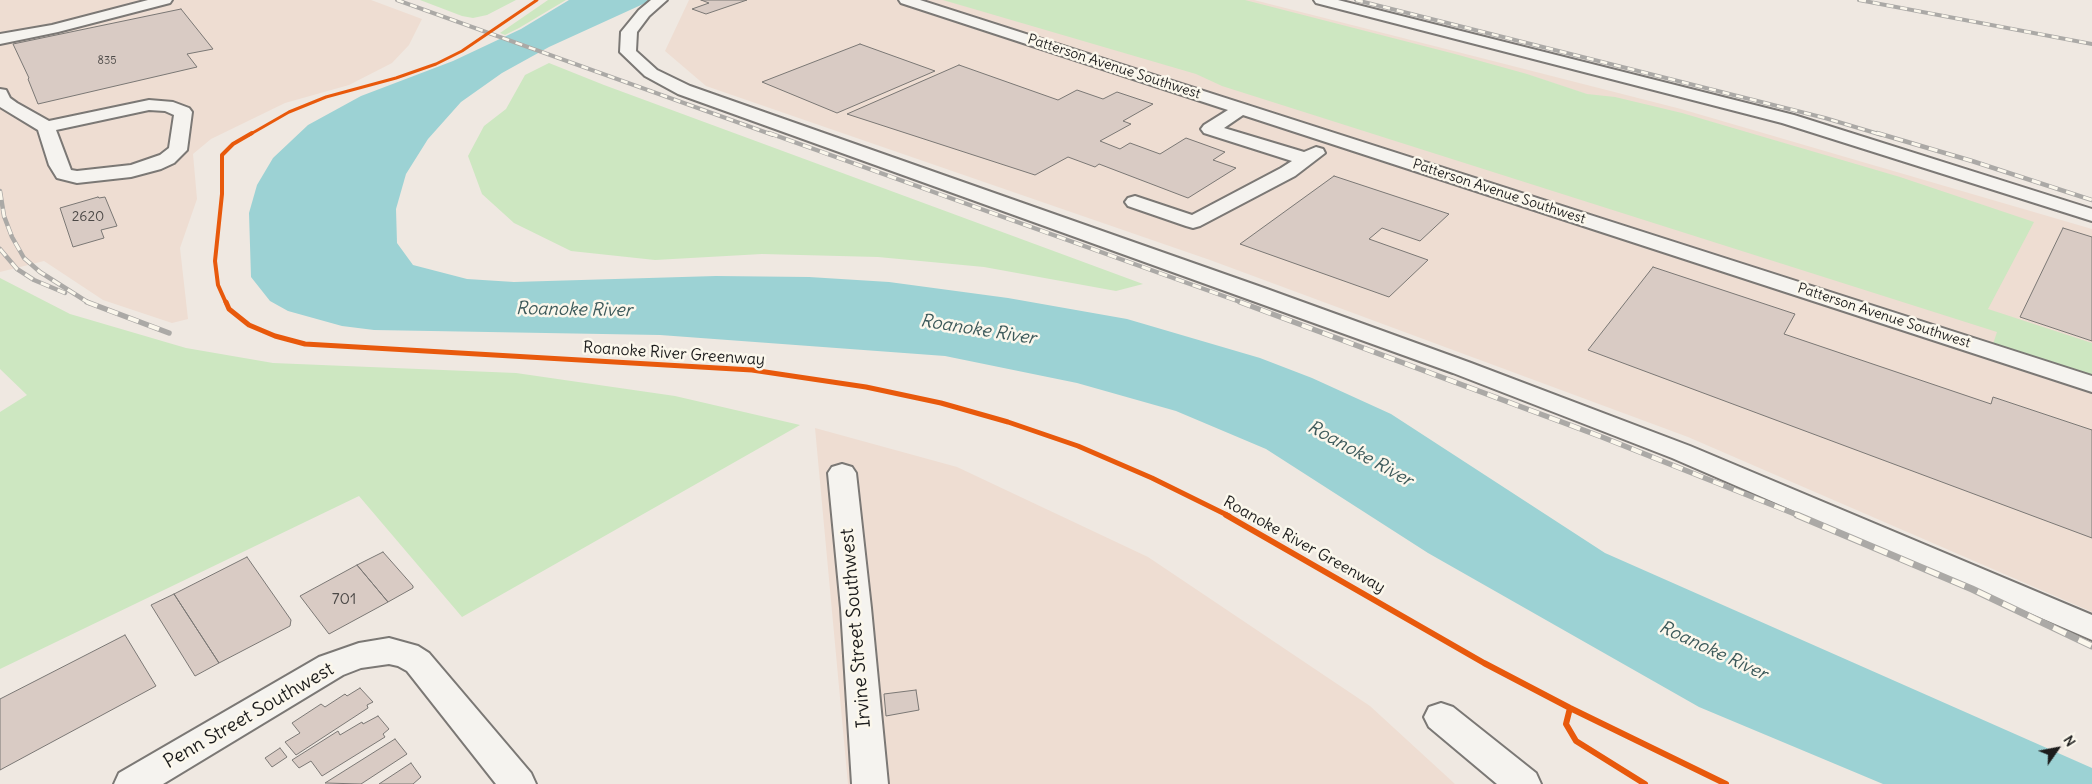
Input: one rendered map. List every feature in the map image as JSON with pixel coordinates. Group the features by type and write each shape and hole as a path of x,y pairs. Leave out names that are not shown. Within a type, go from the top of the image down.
{"street":[{"path":"0,39 53,29 165,0"},
{"path":"660,0 644,13 630,32 628,52 650,73 684,90 1256,293 1654,441 2092,628"},
{"name":"Patterson Avenue Southwest","path":"906,0 2092,384"},
{"path":"1321,0 1788,119 2092,215"},
{"path":"0,94 3,101 11,107 46,127 148,105 167,106 183,112 178,150 167,159 154,165 131,171 101,176 77,177 64,174 58,165 46,127"},
{"path":"1242,108 1210,129 1306,159"},
{"path":"1135,202 1193,222 1288,172 1338,140"},
{"name":"Irvine Street Southwest","path":"842,473 856,608 870,784"},
{"name":"Penn Street Southwest","path":"132,784 330,666 359,656 389,652 407,655 418,662 518,784"},
{"path":"1441,717 1523,784"}],"shaded area":[{"path":"0,0 371,0 422,19 409,45 392,63 349,85 285,103 211,139 193,154 197,199 180,248 188,319 172,323 103,300 44,261 0,272"},
{"path":"689,0 1254,0 1681,109 2092,229 2092,612 1688,437 1210,260 706,86 665,51"},
{"path":"815,428 957,467 1148,557 1370,706 1455,784 848,784"}],"green space":[{"path":"420,0 516,0 487,15 473,18 462,16"},
{"path":"548,0 566,0 505,35 500,33"},
{"path":"943,0 1245,0 1455,54 1527,74 1587,94 1615,97 1682,113 1900,177 2034,222 1988,309 2092,343 2092,377 1993,344 1997,332 1222,86 1196,74"},
{"path":"549,63 1143,284 1116,291 984,267 878,257 762,254 655,260 571,251 514,223 482,194 468,156 484,126 506,109 525,75"},
{"path":"0,278 70,314 186,348 273,363 516,373 675,396 800,425 462,617 359,496 0,669 0,412 27,395 0,369"}],"water":[{"name":"Roanoke River","path":"569,0 652,0 549,47 502,73 461,102 428,139 406,174 396,209 397,243 413,265 467,279 514,282 716,276 809,277 889,282 1008,298 1127,319 1260,358 1312,378 1391,414 1605,553 2092,768 2092,784 1883,784 1699,707 1428,553 1266,449 1176,411 1077,383 945,356 660,335 374,330 342,326 288,311 270,301 251,277 249,213 257,185 273,158 308,125 361,96 453,61 521,29"}],"building":[{"path":"701,0 747,0 706,14 692,9 709,3"},
{"path":"181,9 213,49 187,54 197,67 38,104 29,78 13,44"},
{"path":"860,44 935,71 837,113 762,82"},
{"path":"959,65 1058,100 1077,90 1103,99 1117,92 1153,104 1123,121 1131,124 1100,141 1120,149 1130,143 1160,154 1186,138 1225,152 1213,160 1236,168 1188,198 1099,164 1095,167 1068,157 1035,175 847,114"},
{"path":"1334,176 1449,214 1420,241 1382,228 1369,239 1428,260 1389,297 1240,244"},
{"path":"98,197 105,197 117,226 101,230 104,238 73,247 60,208"},
{"path":"2063,228 2092,237 2092,341 2020,317"},
{"path":"1653,267 1795,314 1784,334 1991,404 1993,397 2092,430 2092,538 1588,350"},
{"path":"383,552 413,586 413,588 388,602 357,565"},
{"path":"247,557 291,620 290,626 219,663 174,594"},
{"path":"357,565 388,602 329,634 300,596"},
{"path":"174,594 219,663 195,676 151,605"},
{"path":"125,635 156,686 0,770 0,699"},
{"path":"360,688 373,702 367,705 368,708 296,755 285,742 300,733 292,723 321,704 325,707 345,694 347,696"},
{"path":"916,690 919,710 886,716 884,694"},
{"path":"378,716 389,729 383,734 385,737 322,776 311,761 299,768 292,760 338,731 340,735 362,722 363,724"},
{"path":"395,739 407,754 361,784 325,783"},
{"path":"280,748 287,757 272,767 265,758"},
{"path":"411,763 421,777 413,784 379,784"}],"railway":[{"path":"397,0 773,135"},
{"path":"1356,0 1825,118 1882,135"},
{"path":"1859,0 2092,44"},
{"path":"769,133 1243,303"},
{"path":"1877,133 1972,161 2092,200"},
{"path":"0,191 4,216 12,237 24,258 40,272 88,302"},
{"path":"0,249 17,269 34,280 65,293"},
{"path":"88,302 169,333"},
{"path":"1240,302 1602,437 1800,516"},
{"path":"1797,515 1972,589 2092,646"}],"cycle path":[{"name":"Roanoke River Greenway","path":"537,0 462,51 436,64 396,78 326,97 289,112 233,144 222,155 222,194 215,261 218,285 229,309 249,325 275,336 305,344 752,370 866,387 941,403 1008,422 1078,446 1152,478 1230,517 1484,663 1570,708 1726,784"},
{"path":"1570,708 1566,724 1576,741 1645,784"}]}
